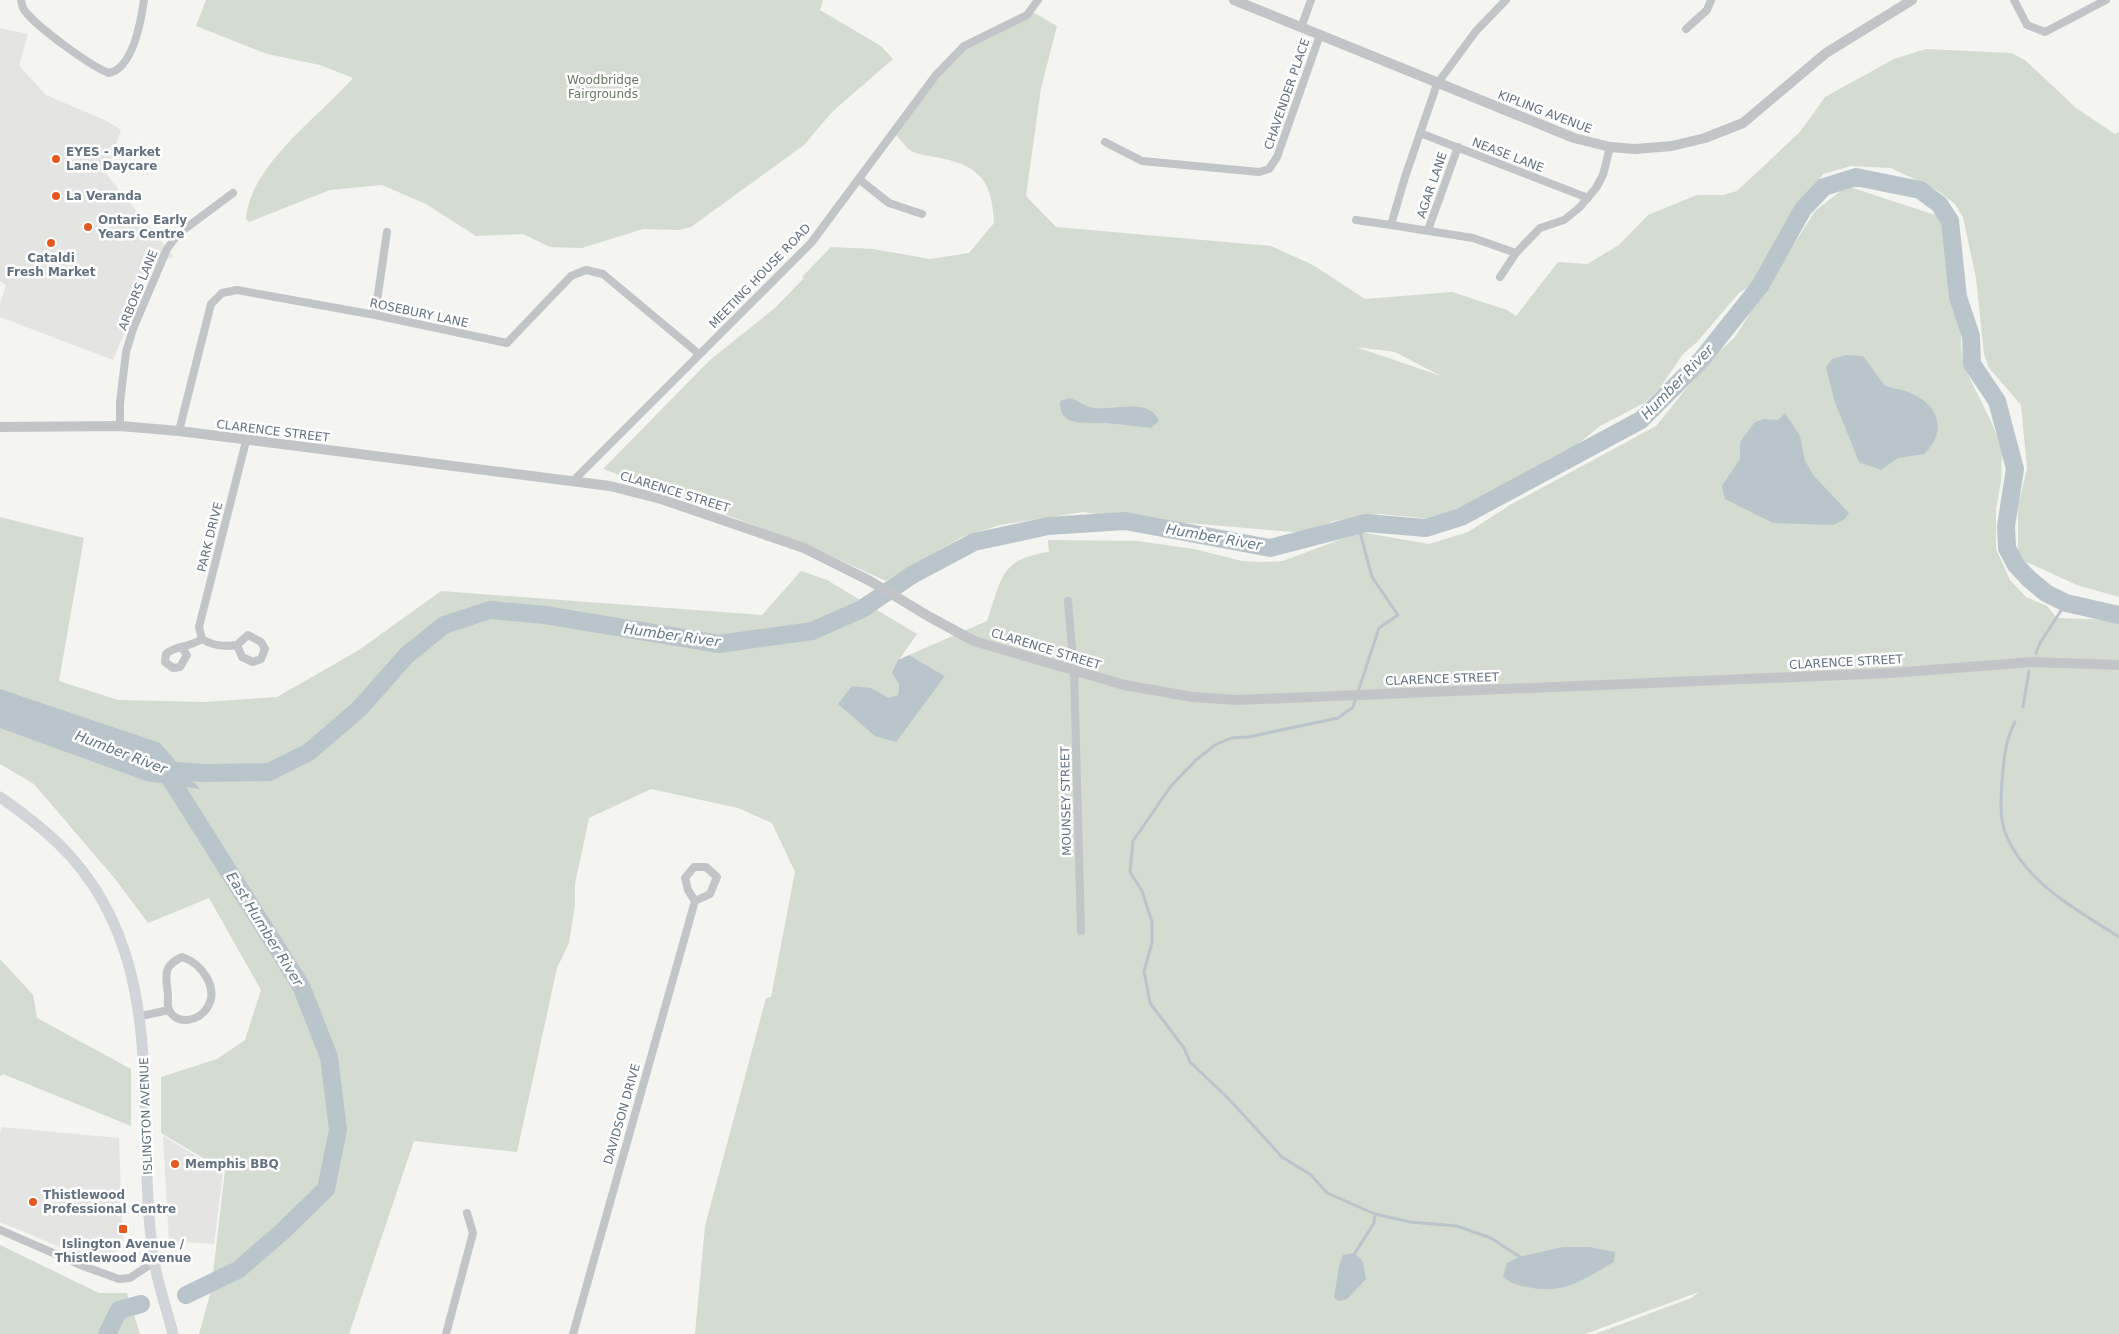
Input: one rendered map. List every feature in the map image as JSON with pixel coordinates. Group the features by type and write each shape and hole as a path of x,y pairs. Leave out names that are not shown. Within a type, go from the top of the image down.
{"main road":[{"name":"ISLINGTON AVENUE","path":"0,797 53,838 86,877 114,924 132,972 141,1016 148,1190 154,1262 173,1334"}],"street":[{"path":"21,0 24,11 39,26 86,59 109,72 120,69 128,57 139,26 144,0"},
{"name":"MEETING HOUSE ROAD","path":"573,481 811,243 860,180 936,75 964,46 1027,15 1038,0"},
{"name":"KIPLING AVENUE","path":"1234,0 1574,138 1610,147 1635,149 1672,146 1705,138 1743,123 1826,53 1912,0"},
{"path":"1302,28 1311,0"},
{"path":"1391,225 1437,84 1476,31 1506,0"},
{"path":"1686,29 1708,10 1711,0"},
{"path":"2014,0 2027,25 2045,32 2106,0"},
{"name":"CHAVENDER PLACE","path":"1105,142 1142,161 1259,172 1269,169 1278,157 1320,35"},
{"name":"NEASE LANE","path":"1420,133 1588,198"},
{"name":"AGAR LANE","path":"1428,230 1458,147"},
{"path":"1500,277 1516,253 1533,238 1540,228 1564,220 1588,198 1603,175 1610,147"},
{"path":"860,180 889,203 922,214"},
{"name":"ARBORS LANE","path":"120,426 120,403 126,352 133,329 167,249 178,234 233,193"},
{"path":"1356,220 1473,238 1516,253"},
{"path":"375,315 387,232"},
{"name":"ROSEBURY LANE","path":"179,431 212,304 222,294 236,290 375,315 508,343 570,276 586,270 603,274 699,354"},
{"name":"CLARENCE STREET","path":"0,427 120,426 179,431 610,486 677,504 804,548 870,581 974,641 1124,685 1193,697 1237,700 1892,673 2032,662 2119,665"},
{"name":"PARK DRIVE","path":"202,639 199,627 246,441"},
{"name":"MOUNSEY STREET","path":"1068,601 1074,671 1081,931"},
{"path":"182,648 191,646 202,639 225,647 237,645"},
{"path":"694,867 706,867 717,877 710,894 695,901 688,890 685,878 694,867"},
{"name":"DAVIDSON DRIVE","path":"573,1334 695,901"},
{"path":"182,957 194,961 210,982 211,997 207,1008 197,1018 186,1021 176,1018 169,1010 166,971 172,961 182,957"},
{"path":"141,1016 169,1010"},
{"path":"446,1334 474,1233 467,1213"},
{"path":"0,1230 83,1266 119,1279 130,1278 154,1262"}],"shaded area":[{"path":"0,28 28,34 19,66 46,95 107,121 121,130 106,174 174,257 154,262 113,360 0,317 0,304 6,285 0,281"},
{"path":"2,1127 119,1138 123,1247 98,1263 0,1222 0,1132"},
{"path":"163,1136 223,1172 214,1244 169,1241"}],"green space":[{"name":"Woodbridge Fairgrounds","path":"206,0 823,0 820,10 881,46 893,59 832,112 804,145 691,227 679,230 643,229 582,248 550,247 523,234 476,236 426,204 382,185 330,190 249,222 246,219 250,199 273,161 288,143 353,78 320,65 267,54 196,26"},
{"path":"1031,11 1057,26 1041,88 1026,196 1056,227 1271,246 1313,265 1365,299 1452,292 1507,310 1516,316 1558,262 1587,264 1619,245 1648,215 1697,195 1723,195 1737,191 1800,132 1825,97 1894,59 1926,49 2011,53 2025,60 2076,108 2115,134 2119,132 2119,597 2077,585 2024,561 2018,551 2018,506 2027,468 2021,405 1989,368 1984,354 1976,278 1963,217 1955,204 1937,190 1891,168 1851,166 1823,174 1753,284 1739,293 1697,342 1683,354 1660,388 1644,403 1600,426 1568,452 1539,470 1445,520 1379,514 1333,521 1312,531 1292,532 1188,523 1158,523 1083,512 1000,525 962,537 886,581 807,545 603,469 710,360 776,307 831,247 873,249 930,259 969,253 994,223 993,208 987,186 974,171 965,166 954,161 913,152 904,145 892,130 956,52","holes":["1356,347 1395,352 1441,376"]},
{"path":"1847,186 1935,215 1950,231 1962,317 1961,347 1964,367 1992,423 2002,451 2001,482 1996,509 1996,549 2010,580 2026,597 2047,606 2057,618 2119,620 2119,1334 1595,1334 1691,1298 1699,1292 1585,1334 695,1334 705,1226 766,998 771,997 795,872 772,823 738,808 651,789 589,818 575,884 575,904 569,943 557,968 517,1152 414,1141 349,1334 199,1334 211,1291 225,1171 161,1133 161,1077 217,1059 245,1040 261,990 209,898 148,923 116,880 34,784 0,764 0,517 84,538 59,681 118,700 205,702 277,697 359,650 441,591 762,615 801,571 827,580 917,634 896,664 899,684 898,695 859,716 945,676 909,655 987,621 1005,573 1020,560 1049,552 1048,540 1138,541 1194,549 1242,561 1263,562 1283,561 1360,532 1429,544 1468,532 1510,505 1656,426 1706,364 1735,337 1815,211"},
{"path":"0,959 33,995 37,1018 131,1069 131,1126 3,1074 0,1076"},
{"path":"0,1245 99,1293 127,1293 140,1334 0,1334"}],"water":[{"path":"1846,355 1863,356 1885,386 1905,391 1918,397 1933,410 1937,418 1938,427 1932,445 1924,454 1898,458 1881,470 1859,462 1834,400 1826,367 1832,359"},
{"path":"1069,398 1094,408 1139,407 1148,409 1159,421 1151,428 1077,422 1064,416 1061,410 1060,401"},
{"path":"1785,413 1800,436 1805,461 1814,476 1849,513 1845,519 1833,525 1773,523 1725,499 1722,486 1740,459 1740,442 1755,422 1764,419 1778,420"},
{"path":"909,655 945,676 896,742 875,736 838,704 852,686 871,688 889,698 898,695 899,684 892,673 898,660"},
{"path":"0,689 160,743 200,789 146,781 0,728"},
{"path":"1563,1247 1590,1247 1615,1252 1614,1262 1573,1284 1552,1289 1520,1286 1503,1276 1507,1263 1520,1257"},
{"path":"1355,1253 1363,1262 1366,1279 1347,1299 1339,1301 1334,1298 1339,1266 1343,1255"}],"waterway":[{"name":"Humber River","path":"162,770 203,773 269,772 309,752 359,709 407,655 444,625 490,610 545,615 719,644 812,631 862,609 912,575 974,542 1048,526 1125,521 1270,548 1366,523 1426,528 1461,517 1641,420 1701,360 1760,286 1803,209 1824,187 1856,177 1920,190 1939,204 1950,221 1958,297 1971,336 1972,364 1997,401 2015,469 2006,526 2007,548 2016,565 2046,593 2066,603 2119,615"},
{"path":"1358,525 1372,577 1398,615 1379,628 1353,707 1338,718 1248,737 1231,738 1215,745 1196,760 1171,786 1133,841 1130,872 1142,891 1152,922 1152,943 1144,971 1150,1003 1184,1048 1190,1062 1228,1098 1282,1157 1311,1175 1327,1193 1375,1214 1410,1222 1457,1226 1491,1238 1520,1257"},
{"path":"2036,653 2040,643 2066,603"},
{"path":"2023,707 2029,671"},
{"path":"2015,722 2007,743 2002,781 2002,817 2007,837 2016,854 2041,883 2071,906 2119,937"},
{"name":"East Humber River","path":"166,772 301,986 329,1057 338,1130 326,1189 283,1231 238,1270 186,1295"},
{"path":"1355,1253 1374,1223 1375,1214"},
{"name":"East Humber River","path":"107,1334 119,1310 141,1304"}],"place":[{"name":"EYES - Market Lane Daycare","path":"56,159"},
{"name":"La Veranda","path":"56,196"},
{"name":"Ontario Early Years Centre","path":"88,227"},
{"name":"Cataldi Fresh Market","path":"51,243"},
{"name":"Memphis BBQ","path":"175,1164"},
{"name":"Thistlewood Professional Centre","path":"33,1202"},
{"name":"Islington Avenue / Thistlewood Avenue","path":"123,1229"}]}
